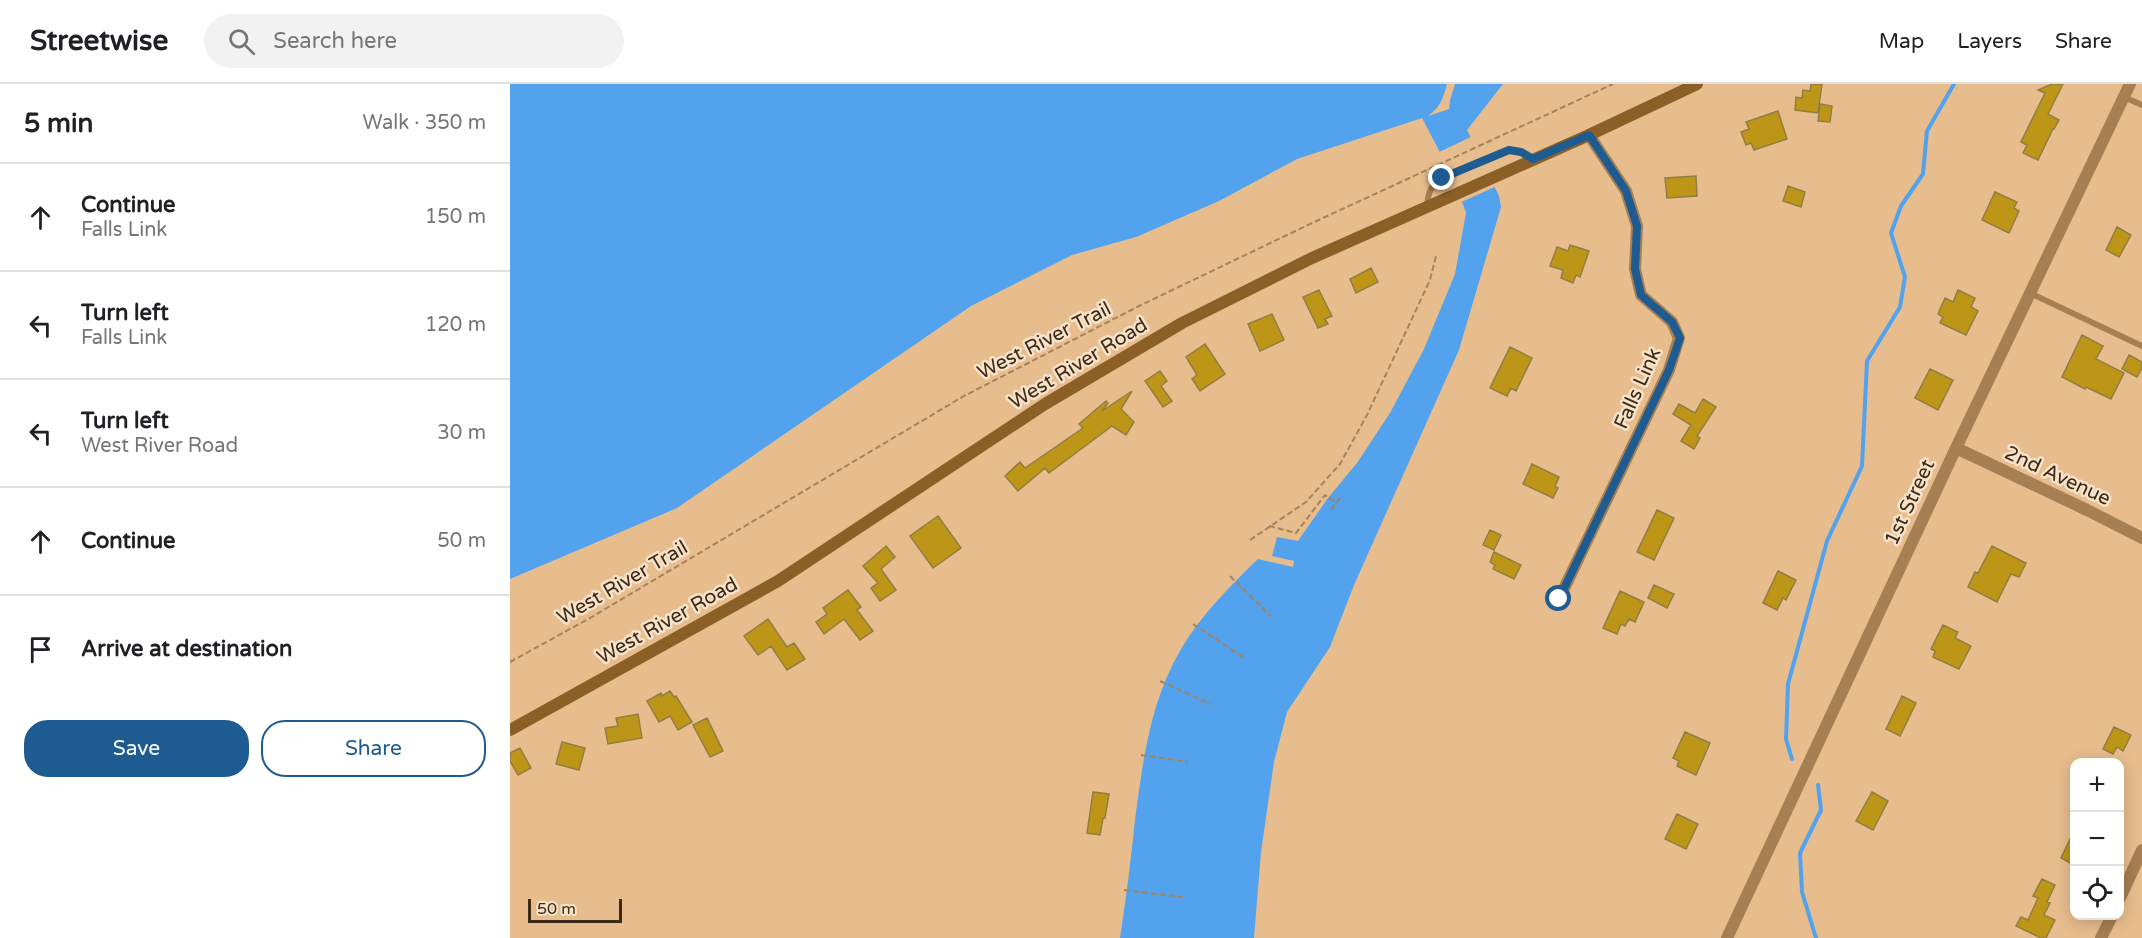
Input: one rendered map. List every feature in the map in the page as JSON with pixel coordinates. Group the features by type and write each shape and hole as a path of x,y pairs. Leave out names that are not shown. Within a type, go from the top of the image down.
{"main road":[{"name":"West River Road","path":"510,730 778,581 1045,404 1182,323 1312,258 1589,135 1697,84"}],"street":[{"name":"1st Street","path":"1727,938 1956,448 2130,84"},
{"name":"Falls Link","path":"1559,599 1669,370 1680,338 1672,322 1641,295 1635,269 1637,226 1626,191 1589,135"},
{"name":"2nd Avenue","path":"1956,448 2142,538"},
{"path":"2124,889 2142,850"},
{"path":"2101,938 2110,920"}],"lane":[{"path":"2124,97 2142,105"},
{"path":"1427,206 1428,195 1433,186 1442,178 1509,150 1521,152 1533,159"},
{"path":"2030,293 2142,346"}],"path":[{"name":"West River Trail","path":"510,662 590,618 964,396 1139,306 1613,84"},
{"path":"1250,540 1306,502 1340,464 1367,415 1430,280 1436,256"},
{"path":"1269,526 1296,533 1325,495 1336,503"},
{"path":"1331,510 1340,498"},
{"path":"1230,576 1271,616"},
{"path":"1194,624 1243,657"},
{"path":"1160,681 1210,704"},
{"path":"1141,754 1188,762"},
{"path":"1124,890 1184,897"}],"water":[{"path":"510,84 1447,84 1440,103 1428,116 1449,109 1455,84 1503,84 1467,130 1499,196 1501,207 1459,350 1354,585 1330,647 1287,712 1274,762 1261,852 1254,938 1120,938 1149,732 1170,669 1189,636 1216,601 1258,559 1293,567 1294,561 1272,556 1277,537 1298,541 1328,498 1357,463 1390,413 1424,349 1455,274 1466,213 1455,181 1422,118 1297,159 1219,201 1136,237 1072,255 971,306 677,508 510,579"}],"pier":[{"path":"1473,136 1497,186 1459,203 1452,182 1437,153"}],"building":[{"path":"1811,84 1822,84 1818,113 1795,110 1796,97 1802,98 1803,90 1810,91"},
{"path":"2052,84 2063,84 2048,114 2059,120 2038,160 2023,153 2027,145 2021,142 2045,93 2038,90"},
{"path":"1820,104 1832,106 1830,122 1818,121"},
{"path":"1778,111 1787,139 1754,150 1751,143 1746,145 1741,132 1749,129 1746,122"},
{"path":"1696,176 1697,196 1667,198 1665,178"},
{"path":"1788,186 1805,192 1801,207 1783,201"},
{"path":"1995,192 2017,202 2014,208 2019,211 2009,233 1982,220"},
{"path":"2117,227 2131,235 2119,257 2106,250"},
{"path":"1570,245 1589,251 1580,277 1576,275 1573,283 1561,278 1563,270 1550,266 1557,247 1568,251"},
{"path":"1371,268 1378,282 1356,293 1350,279"},
{"path":"1319,290 1332,316 1325,319 1328,324 1318,328 1303,297"},
{"path":"1958,290 1975,298 1971,307 1978,311 1966,335 1940,323 1943,317 1938,314 1945,298 1953,302"},
{"path":"1272,314 1284,340 1260,351 1248,324"},
{"path":"2082,335 2103,346 2096,359 2124,373 2111,399 2062,377"},
{"path":"1205,344 1225,374 1200,391 1192,379 1197,375 1186,357"},
{"path":"1510,347 1532,358 1516,391 1511,388 1507,396 1490,388"},
{"path":"2129,355 2142,362 2142,368 2137,377 2122,369"},
{"path":"1930,369 1953,380 1938,410 1915,398"},
{"path":"1160,371 1167,381 1161,386 1172,401 1163,407 1145,381"},
{"path":"1132,391 1121,409 1134,422 1126,435 1112,426 1049,473 1045,468 1018,491 1005,476 1020,462 1025,468 1083,428 1079,424 1106,401 1108,403 1102,411"},
{"path":"1703,399 1716,407 1697,436 1700,438 1694,449 1681,441 1691,425 1673,414 1679,404 1695,413"},
{"path":"1532,464 1559,477 1555,486 1558,488 1553,498 1523,484"},
{"path":"1657,510 1674,518 1654,560 1637,552"},
{"path":"938,516 961,548 933,568 910,536"},
{"path":"1490,530 1501,535 1494,550 1483,545"},
{"path":"886,546 895,557 881,569 896,590 880,601 871,588 878,583 863,566"},
{"path":"1992,546 2026,563 2019,577 2011,574 1997,602 1968,587"},
{"path":"1494,552 1521,565 1514,579 1493,569 1495,565 1490,562"},
{"path":"1778,571 1796,580 1786,600 1783,598 1777,610 1763,603"},
{"path":"1654,585 1674,594 1667,608 1648,598"},
{"path":"848,590 861,607 857,610 873,631 860,640 844,619 824,634 816,622 827,614 823,608"},
{"path":"1620,591 1644,602 1635,622 1629,619 1625,626 1621,624 1617,634 1603,628"},
{"path":"768,619 787,647 794,643 805,659 787,670 771,646 758,655 744,636"},
{"path":"1943,625 1958,632 1955,638 1971,646 1959,669 1933,657 1935,651 1931,649"},
{"path":"670,691 674,697 676,696 692,722 678,730 670,716 659,722 647,701"},
{"path":"1902,696 1916,703 1900,736 1886,729"},
{"path":"638,714 642,738 608,744 605,728 618,726 616,718"},
{"path":"707,718 723,751 710,757 693,725"},
{"path":"2114,727 2131,735 2123,751 2117,747 2113,754 2103,749"},
{"path":"1685,732 1710,743 1696,775 1677,766 1679,761 1673,758"},
{"path":"562,742 585,748 579,770 556,764"},
{"path":"520,748 531,768 518,775 510,761 510,753"},
{"path":"1093,792 1109,794 1100,835 1087,833"},
{"path":"1872,792 1888,801 1873,830 1856,821"},
{"path":"1677,814 1698,824 1686,849 1665,839"},
{"path":"2070,839 2070,863 2061,858"},
{"path":"2042,879 2055,885 2044,915 2055,920 2046,938 2041,938 2016,926 2021,917 2028,920 2038,898 2033,896"}],"waterway":[{"path":"1792,759 1786,739 1788,684 1827,541 1862,466 1867,361 1900,307 1905,277 1891,233 1901,206 1923,174 1927,131 1954,84"},
{"path":"1816,938 1802,892 1800,853 1821,810 1818,785"}],"route":[{"path":"1442,178 1509,150 1521,152 1533,159 1589,135 1626,191 1637,226 1635,269 1641,295 1672,322 1680,338 1669,370 1559,599"}]}
